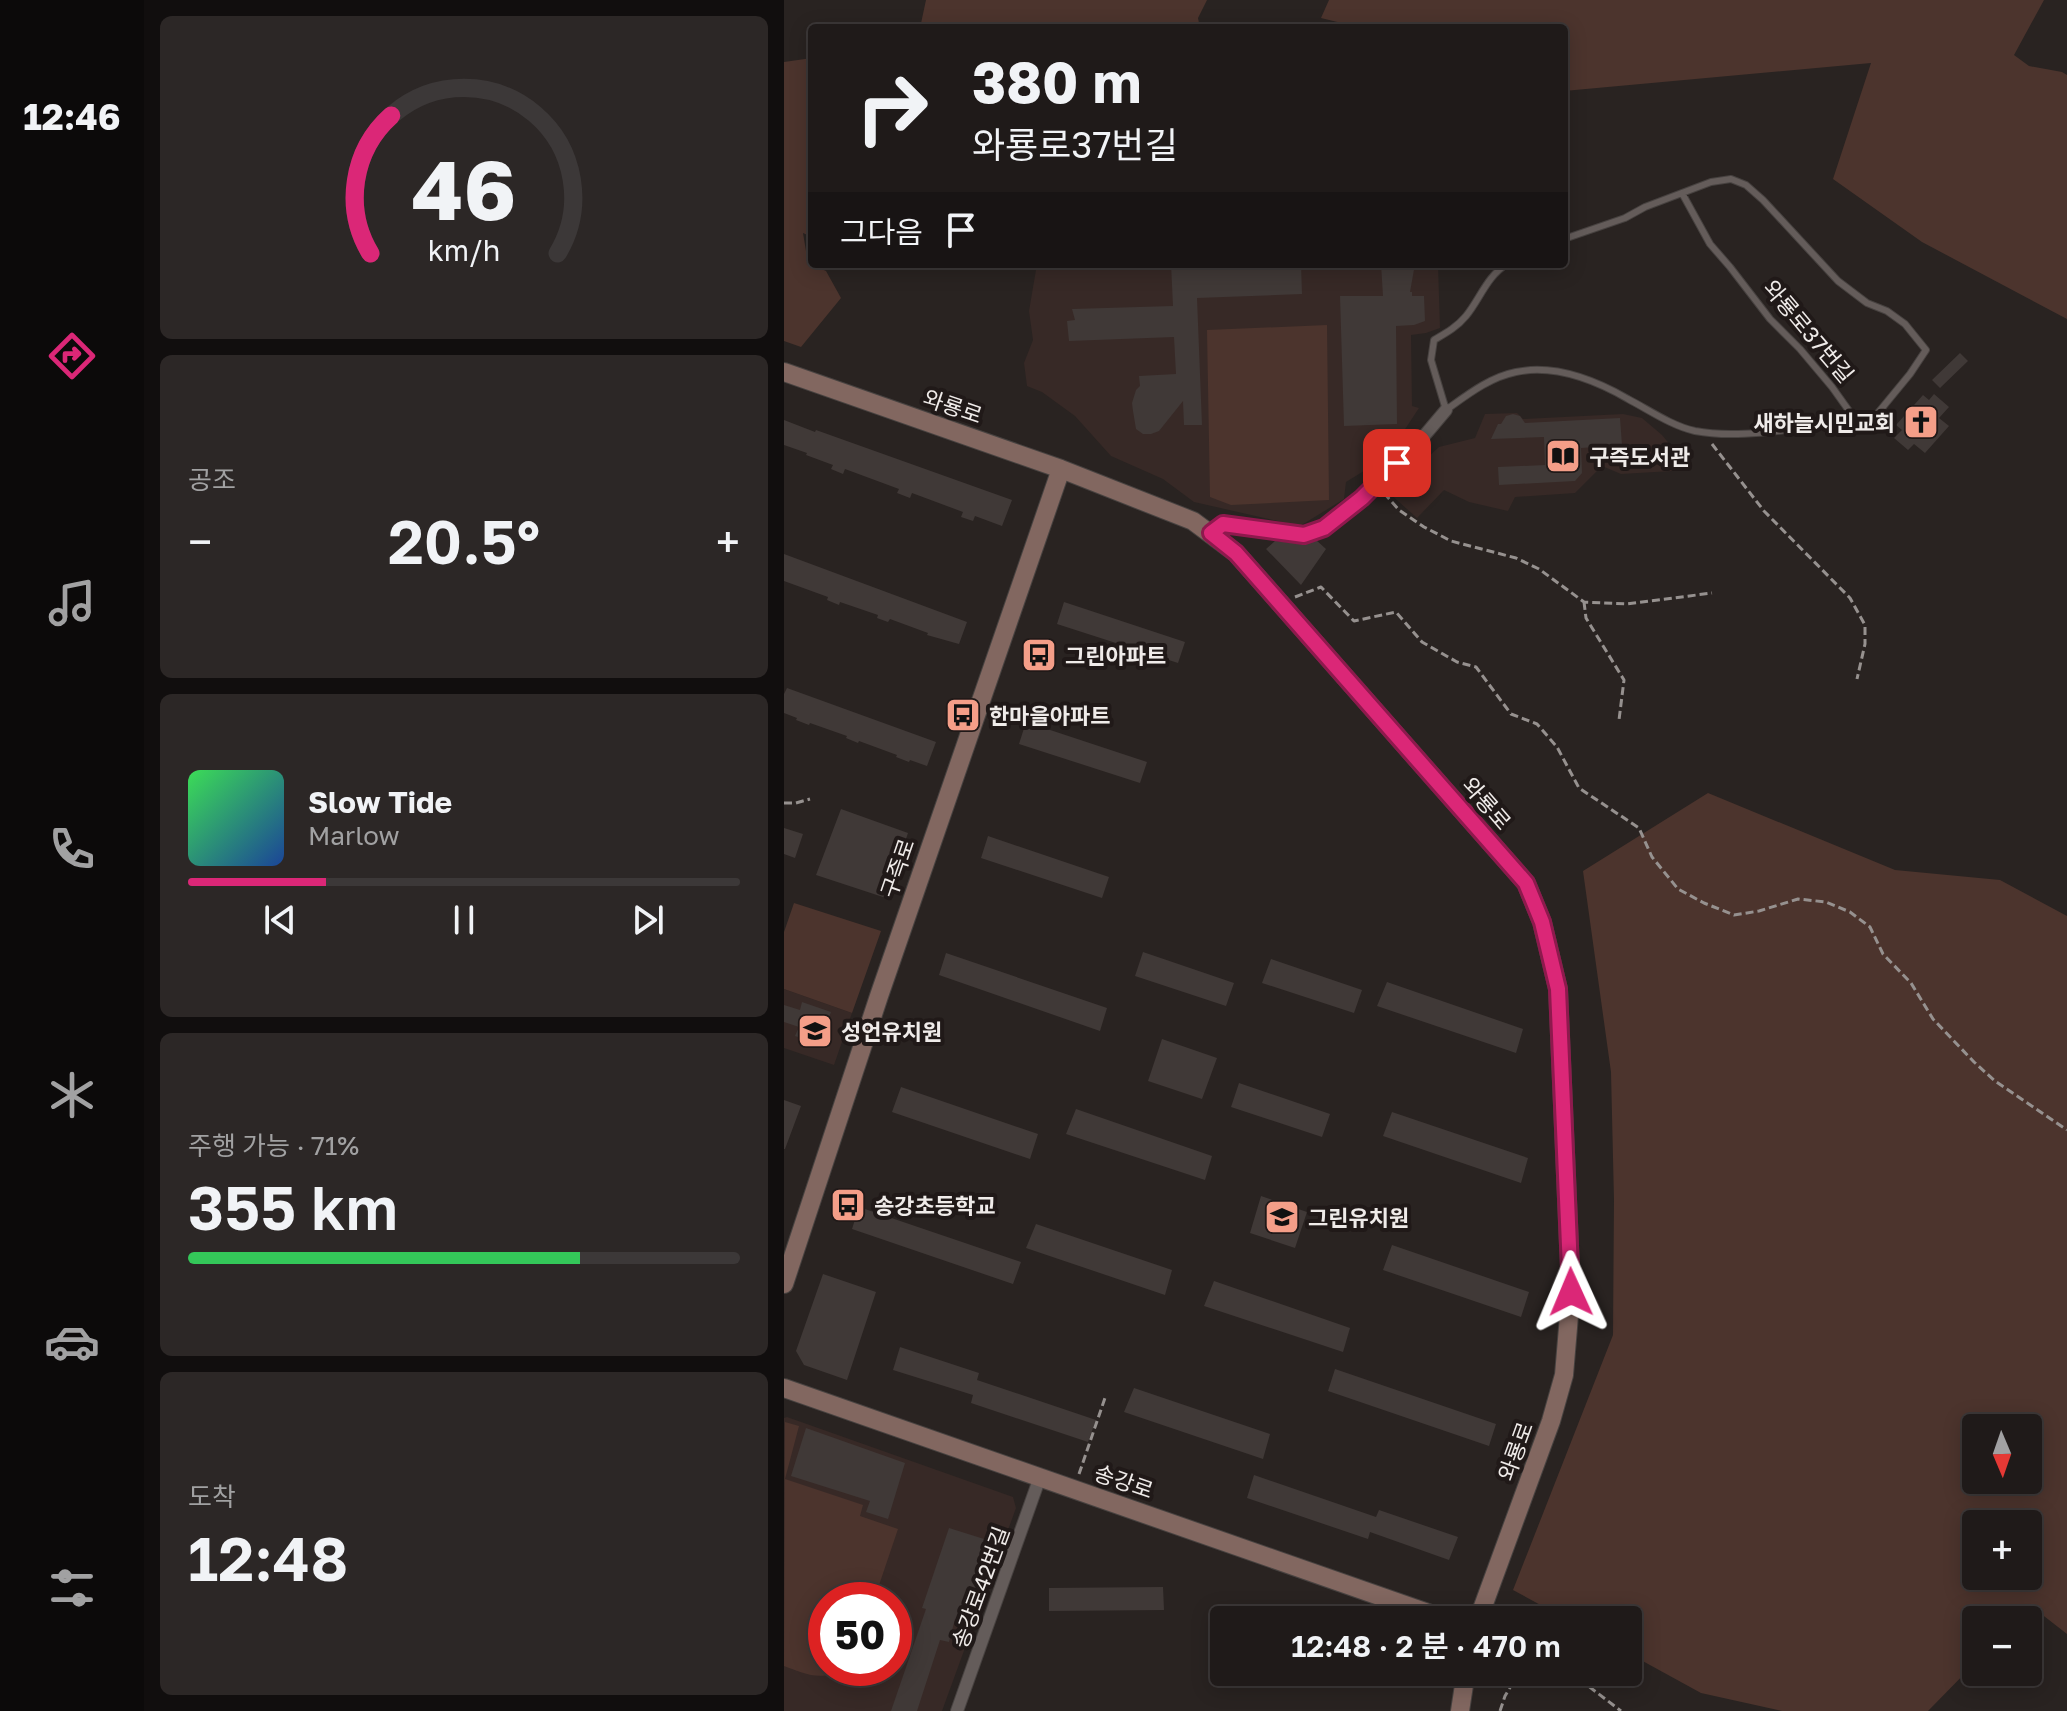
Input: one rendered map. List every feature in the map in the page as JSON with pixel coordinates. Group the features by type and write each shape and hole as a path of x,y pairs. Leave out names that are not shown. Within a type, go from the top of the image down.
{"main road":[{"name":"와룡로","path":"784,372 1061,469 1193,521 1211,533 1236,553 1526,883 1542,922 1558,989 1571,1292 1564,1375 1551,1421 1483,1606"},
{"name":"구즉로","path":"784,1284 879,996 1061,469"},
{"name":"송강로","path":"784,1388 1408,1606"},
{"path":"1460,1711 1464,1686"}],"street":[{"path":"1211,533 1223,524 1304,535 1324,528 1376,485 1446,410"},
{"name":"송강로42번길","path":"957,1711 1040,1477"}],"lane":[{"name":"와룡로37번길","path":"1568,238 1625,218 1645,207 1711,182 1731,179 1746,185 1838,281 1867,303 1887,311 1905,324 1926,350 1868,425 1862,429 1808,359 1770,319 1710,244 1682,193"},
{"path":"1500,268 1456,327 1434,340 1431,360 1446,410 1479,387 1514,372 1542,369 1581,378 1615,391 1694,431 1721,433 1794,429"}],"path":[{"path":"1703,431 1764,511 1850,598 1865,625 1865,644 1857,679"},
{"path":"1376,485 1399,510 1424,527 1451,541 1516,558 1539,569 1584,602 1627,604 1712,593"},
{"path":"1274,597 1297,597 1321,587 1354,621 1396,612 1422,642 1457,662 1476,667 1511,714 1537,724 1547,735 1579,788 1639,828 1652,857 1678,889 1734,915 1798,899 1826,902 1850,912 1870,927 1883,954 1911,983 1933,1019 1974,1062 1995,1081 2067,1130"},
{"path":"1584,602 1586,618 1624,680 1619,720"},
{"path":"784,803 810,799"},
{"path":"1073,1489 1106,1395"},
{"path":"1500,1711 1511,1686"},
{"path":"1588,1686 1621,1711"}],"shaded area":[{"path":"926,0 1207,0 1198,18 1199,24 921,24"},
{"path":"1329,0 2044,0 2014,55 2029,66 2067,75 2067,319 1922,242 1833,179 1871,63 1568,91 1568,24 1346,24 1321,18"},
{"path":"808,59 808,235 803,233 808,268 826,271 841,298 801,347 784,341 784,62"},
{"path":"1036,268 1438,268 1440,328 1411,335 1412,406 1419,408 1385,458 1346,482 1344,499 1300,526 1194,502 1163,479 1111,456 1075,416 1042,392 1027,386 1024,363 1033,340 1029,311"},
{"path":"1327,325 1329,500 1231,505 1210,497 1207,330"},
{"path":"1517,413 1523,419 1623,414 1642,418 1671,446 1672,471 1621,474 1602,466 1575,493 1515,497 1508,511 1469,502 1444,490 1417,518 1389,493 1439,447 1475,438 1485,414"},
{"path":"1708,793 1895,870 2000,880 2067,916 2067,1634 2042,1615 2042,1606 1962,1606 1962,1676 1928,1711 1782,1711 1701,1693 1642,1661 1642,1606 1542,1606 1513,1590 1613,1335 1611,1072 1583,871"},
{"path":"794,903 881,931 852,1013 784,989 784,932"},
{"name":"성언유치원","path":"784,989 852,1013 834,1065 784,1048"},
{"path":"784,1418 1013,1497 1016,1508 942,1711 784,1711"},
{"path":"785,1422 799,1426 785,1479 863,1505 860,1516 898,1529 880,1582 808,1582 808,1674 784,1666"}],"building":[{"path":"1171,268 1301,268 1302,294 1197,298 1202,425 1184,425 1183,401 1159,431 1143,434 1136,429 1132,403 1140,386 1139,376 1176,374 1174,337 1069,341 1067,321 1075,320 1072,309 1173,306"},
{"path":"1381,268 1414,268 1410,292 1412,296 1424,296 1425,321 1396,326 1397,424 1344,426 1340,296 1383,296"},
{"path":"1960,353 1968,361 1940,388 1932,380"},
{"name":"새하늘시민교회","path":"1934,394 1949,407 1939,418 1949,426 1925,453 1914,444 1908,450 1894,438 1902,430 1896,425 1923,395 1929,400"},
{"name":"구즉도서관","path":"1513,414 1520,416 1525,423 1620,418 1622,445 1581,448 1582,473 1575,481 1499,485 1498,467 1545,465 1544,437 1491,439 1498,424"},
{"path":"784,420 1012,500 1002,526 975,516 973,521 961,517 963,512 912,493 910,498 897,493 899,489 845,469 843,474 831,469 833,465 784,445"},
{"path":"1316,540 1326,549 1301,585 1266,549 1275,541 1304,544"},
{"path":"784,554 967,622 959,644 927,635 890,619 888,622 877,618 878,615 840,602 839,605 827,600 828,597 784,581"},
{"path":"1064,602 1185,642 1178,663 1057,624"},
{"path":"787,688 936,742 927,766 796,720 784,713"},
{"path":"1026,722 1147,762 1140,783 1019,744"},
{"path":"841,809 908,833 886,898 816,875"},
{"path":"784,828 803,834 795,858 784,854"},
{"path":"988,836 1109,877 1102,898 981,858"},
{"path":"1143,952 1234,983 1226,1006 1135,976"},
{"path":"946,953 1107,1008 1100,1031 939,975"},
{"path":"1271,959 1362,990 1354,1013 1262,983"},
{"path":"1387,982 1523,1029 1516,1053 1377,1006"},
{"path":"802,1002 831,1012 819,1044 795,1036 799,1027 784,1022 784,1005 800,1010"},
{"path":"1162,1039 1217,1058 1202,1099 1148,1081"},
{"path":"1239,1083 1330,1114 1322,1137 1231,1107"},
{"path":"901,1087 1038,1134 1030,1159 892,1112"},
{"path":"784,1100 801,1106 785,1149 784,1149"},
{"path":"1076,1109 1212,1156 1205,1180 1066,1134"},
{"path":"1392,1112 1528,1158 1521,1183 1383,1136"},
{"path":"1261,1196 1307,1212 1295,1248 1250,1233"},
{"path":"859,1207 1021,1262 1013,1284 852,1229"},
{"path":"1036,1224 1172,1270 1165,1295 1026,1248"},
{"path":"1392,1245 1529,1292 1521,1317 1383,1270"},
{"path":"823,1274 876,1292 847,1380 804,1365 796,1351"},
{"path":"1214,1281 1350,1328 1343,1352 1204,1306"},
{"path":"900,1347 979,1373 977,1380 1096,1420 1088,1442 971,1403 973,1395 893,1370"},
{"path":"1335,1369 1496,1424 1489,1446 1328,1391"},
{"path":"1134,1388 1270,1434 1263,1459 1124,1412"},
{"path":"806,1428 905,1463 888,1519 866,1512 870,1501 791,1476"},
{"path":"1254,1475 1376,1517 1379,1510 1458,1537 1449,1560 1370,1532 1368,1539 1247,1498"},
{"path":"949,1528 1000,1544 971,1625 955,1619 949,1642 940,1640 917,1711 891,1711 900,1686 912,1686 912,1650 926,1609 922,1608"},
{"path":"1163,1587 1164,1610 1049,1611 1049,1588"}],"place":[{"name":"새하늘시민교회","path":"1921,422"},
{"name":"구즉도서관","path":"1563,456"},
{"name":"그린아파트","path":"1039,655"},
{"name":"한마을아파트","path":"963,715"},
{"name":"성언유치원","path":"815,1031"},
{"name":"송강초등학교","path":"848,1205"},
{"name":"그린유치원","path":"1282,1217"}],"route":[{"path":"1397,463 1362,498 1324,528 1304,535 1223,524 1211,533 1236,553 1526,883 1542,922 1558,989 1571,1292"}]}
